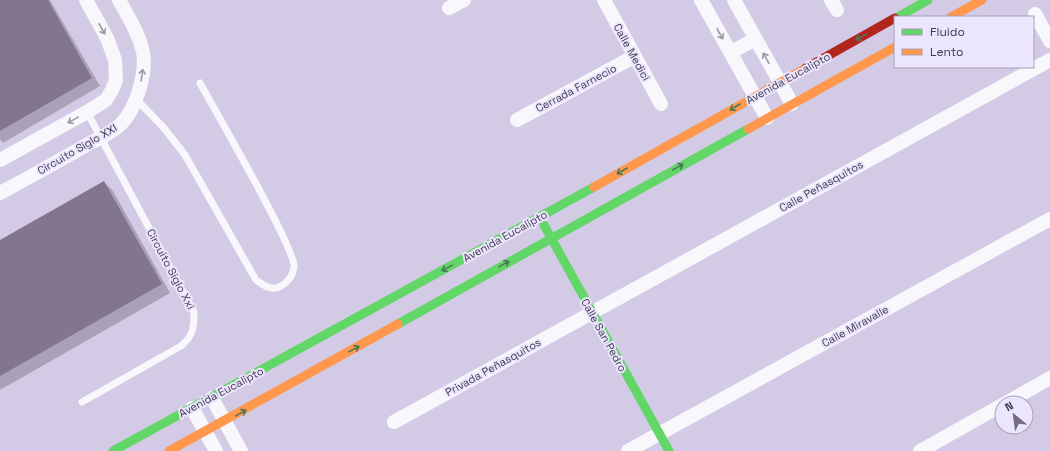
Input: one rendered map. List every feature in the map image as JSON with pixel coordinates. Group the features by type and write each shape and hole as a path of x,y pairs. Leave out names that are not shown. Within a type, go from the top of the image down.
{"street":[{"path":"0,160 88,112 106,100 116,80 115,60 107,38 86,0"},
{"name":"Circuito Siglo XXI","path":"0,193 122,124 136,99 139,90 143,71 143,53 131,22 119,0"},
{"path":"449,8 464,0"},
{"name":"Calle Medici","path":"604,0 661,104"},
{"path":"701,0 767,118"},
{"path":"734,0 792,104"},
{"path":"900,16 928,0"},
{"path":"953,16 982,0"},
{"path":"1035,14 1050,41"},
{"name":"Avenida Eucalipto","path":"113,451 540,218 755,95 894,19"},
{"path":"731,52 756,39"},
{"path":"169,451 205,431 225,422 550,238 894,48"},
{"name":"Cerrada Farnecio","path":"517,120 635,56"},
{"name":"Calle Peñasquitos","path":"592,313 1050,60"},
{"name":"Calle San Pedro","path":"540,218 669,451"},
{"name":"Calle Miravalle","path":"628,451 1050,219"},
{"name":"Privada Peñasquitos","path":"394,422 592,313"},
{"path":"1020,395 1050,378"},
{"path":"212,398 241,451"},
{"path":"192,408 216,451"},
{"path":"920,451 994,409"}],"lane":[{"path":"136,99 164,128 185,155 256,280 266,287 278,288 288,282 294,267 291,255 276,221 200,83"},
{"name":"Circuito Siglo Xxi","path":"82,402 181,346 189,340 194,329 194,312 88,112"}],"building":[{"path":"0,0 48,0 92,78 0,131"},
{"path":"104,181 162,284 0,376 0,240"}],"traffic: fast":[{"path":"900,16 928,0"},
{"path":"398,324 748,129"},
{"path":"113,451 594,187"},
{"path":"544,225 669,451"}],"traffic: slow":[{"path":"953,16 982,0"},
{"path":"748,129 894,48"},
{"path":"594,187 806,68"},
{"path":"169,451 398,324"}],"traffic: jam":[{"path":"806,68 894,19"}]}
